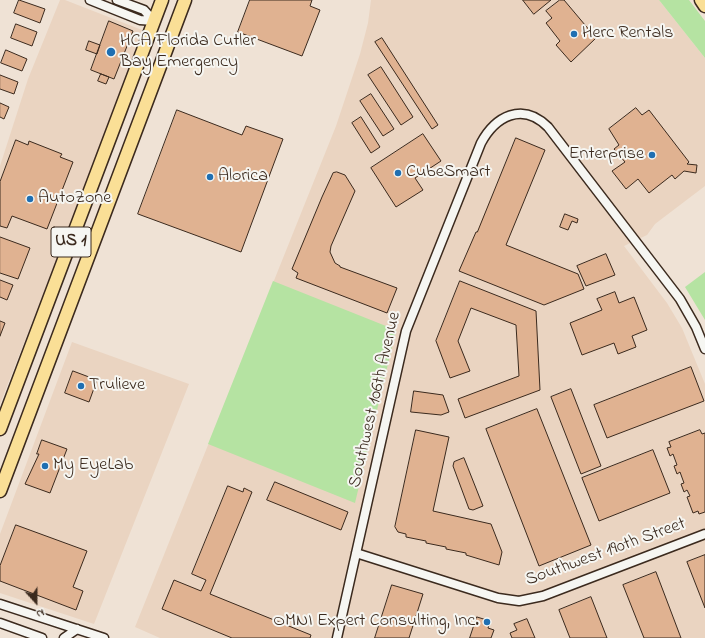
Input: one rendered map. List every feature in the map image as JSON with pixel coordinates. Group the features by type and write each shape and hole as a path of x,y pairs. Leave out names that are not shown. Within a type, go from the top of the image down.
{"highway":[{"name":"US 1","path":"0,429 162,0"},
{"name":"US 1","path":"0,491 185,0"},
{"path":"701,0 705,6"},
{"path":"154,21 174,29"},
{"path":"101,161 121,170"},
{"path":"40,322 60,330"}],"street":[{"path":"90,0 140,20 154,21"},
{"path":"117,0 144,10 154,21"},
{"name":"Southwest 106th Avenue","path":"337,638 406,331 480,144 488,130 505,117 515,114 529,115 542,121 548,126 680,299 693,321 705,348"},
{"name":"Southwest 190th Street","path":"356,553 487,595 519,601 547,594 705,534"},
{"path":"0,604 104,638"},
{"path":"0,623 42,638"},
{"path":"64,638 76,629"}],"shaded area":[{"path":"60,0 65,0 142,30 93,167 0,404 0,166 28,79"},
{"path":"371,0 659,0 705,58 705,186 655,224 647,235 624,246 667,303 682,328 705,384 705,638 160,638 135,627 336,126 360,54 368,23"},
{"path":"72,342 189,384 94,624 0,593 0,534"}],"green space":[{"path":"659,0 689,0 705,21 705,58"},
{"path":"705,272 705,320 685,287"},
{"path":"273,281 396,330 355,503 208,444"}],"building":[{"path":"19,0 45,9 40,23 14,13"},
{"path":"250,0 312,0 310,6 320,10 302,56 238,32"},
{"path":"523,0 551,0 534,14"},
{"name":"Herc Rentals","path":"560,0 564,0 596,38 571,62 556,45 560,41 546,23 552,18 546,11"},
{"name":"HCA Florida Cutler Bay Emergency","path":"109,21 133,31 114,79 91,70"},
{"path":"16,24 37,32 32,46 11,38"},
{"path":"382,38 438,125 432,129 375,42"},
{"path":"89,41 100,45 97,54 86,50"},
{"path":"6,50 27,59 22,71 1,63"},
{"path":"381,67 413,117 401,125 368,75"},
{"path":"101,74 109,77 106,84 98,81"},
{"path":"0,75 18,82 14,94 0,89"},
{"path":"371,94 394,129 383,136 360,101"},
{"path":"0,103 9,107 4,119 0,117"},
{"name":"Enterprise","path":"636,108 642,115 649,110 689,162 687,164 697,165 696,173 684,171 675,179 672,175 649,193 638,179 626,189 612,171 625,162 614,149 619,145 609,129"},
{"name":"Alorica","path":"177,110 242,135 246,126 283,139 241,252 138,214"},
{"path":"361,117 380,147 371,153 352,123"},
{"name":"CubeSmart","path":"423,134 441,161 415,178 423,190 396,207 371,168"},
{"path":"516,138 545,150 506,245 578,274 584,289 544,305 459,271"},
{"name":"AutoZone","path":"16,140 28,145 29,141 62,154 60,157 73,162 47,229 12,216 7,228 0,226 0,182"},
{"path":"337,172 345,175 355,191 331,246 330,252 335,263 340,267 397,288 387,313 296,278 298,273 292,269 333,173"},
{"path":"565,214 578,219 577,223 572,221 568,230 560,227"},
{"path":"0,237 30,248 18,279 0,273"},
{"path":"606,254 615,275 586,286 577,266"},
{"path":"0,280 13,285 7,300 0,297"},
{"path":"460,281 536,311 540,390 465,418 458,399 519,376 516,325 471,308 458,341 470,371 450,378 436,341"},
{"path":"615,292 619,303 634,297 647,330 632,336 636,347 618,354 614,343 582,355 570,323 602,310 597,299"},
{"path":"0,321 5,323 0,336"},
{"path":"691,367 704,401 607,438 594,405"},
{"name":"Trulieve","path":"73,371 97,380 89,402 65,393"},
{"path":"571,389 601,466 581,474 551,397"},
{"path":"414,391 443,395 449,412 441,415 411,412"},
{"path":"537,409 591,545 539,566 486,429"},
{"path":"416,430 449,437 433,511 491,524 502,552 499,565 466,555 466,553 426,543 426,541 406,537 406,534 398,532 395,527"},
{"path":"700,430 702,434 705,433 705,512 699,514 698,511 693,513 687,497 690,496 687,490 684,492 681,484 684,483 680,472 677,474 674,466 677,465 673,454 670,456 667,448 671,447 669,442"},
{"path":"42,440 67,449 50,493 25,484 39,454 37,454"},
{"path":"653,450 670,493 599,521 582,478"},
{"path":"464,458 483,506 473,510 469,509 453,466 454,462"},
{"path":"275,482 348,512 341,530 267,500"},
{"path":"228,486 243,492 244,488 252,492 210,594 311,635 310,638 232,638 162,609 174,580 201,591 206,580 192,574"},
{"path":"16,525 87,551 73,587 83,591 76,610 0,581 0,566"},
{"path":"705,555 705,608 687,562"},
{"path":"656,572 681,638 644,638 623,585"},
{"path":"392,585 423,594 409,638 375,638"},
{"path":"591,597 607,638 570,638 559,610"},
{"path":"477,617 490,621 488,628 494,630 491,638 470,638"},
{"path":"527,619 535,638 512,638 510,633 517,630 514,624"}],"place":[{"name":"Herc Rentals","path":"574,34"},
{"name":"HCA Florida Cutler Bay Emergency","path":"111,52"},
{"name":"Enterprise","path":"652,155"},
{"name":"CubeSmart","path":"398,173"},
{"name":"Alorica","path":"210,177"},
{"name":"AutoZone","path":"30,199"},
{"name":"Trulieve","path":"81,386"},
{"name":"My EyeLab","path":"45,466"},
{"name":"OMNI Expert Consulting, Inc.","path":"487,622"}]}
